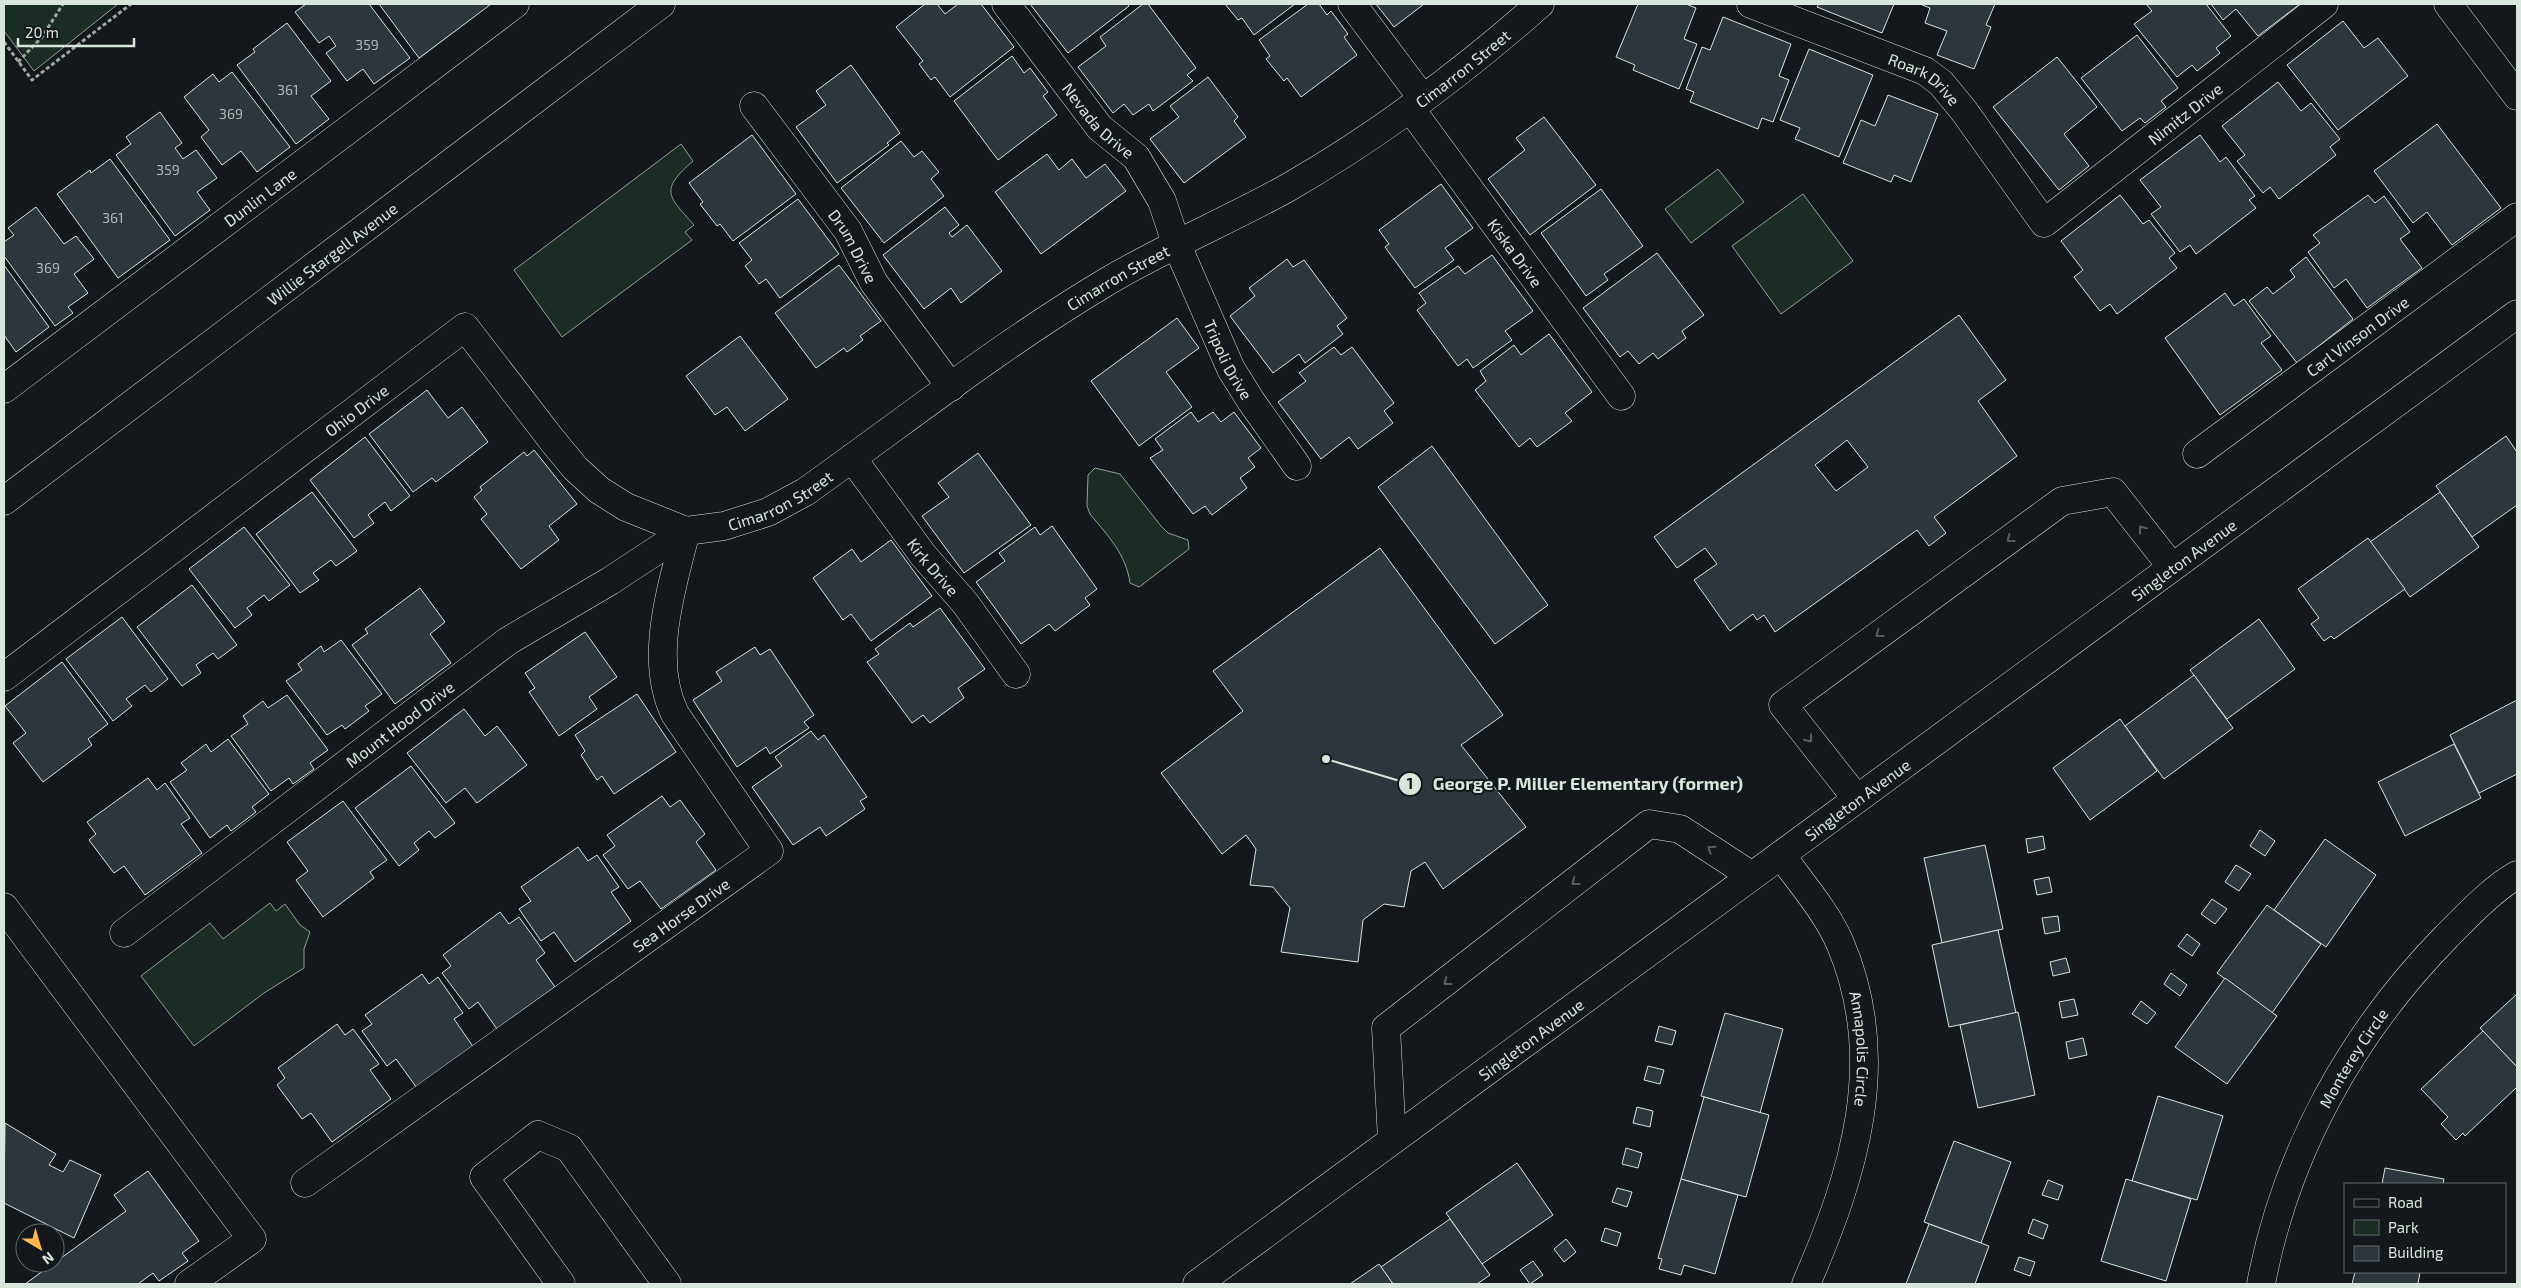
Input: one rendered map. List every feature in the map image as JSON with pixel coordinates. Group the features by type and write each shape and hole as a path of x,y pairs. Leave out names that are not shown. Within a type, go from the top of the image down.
{"street":[{"name":"Dunlin Lane","path":"4,389 515,4"},
{"name":"Willie Stargell Avenue","path":"4,502 661,4"},
{"name":"Nevada Drive","path":"1006,4 1100,128 1136,157 1162,201 1176,243"},
{"name":"Kiska Drive","path":"1352,4 1416,104 1621,396"},
{"name":"Cimarron Street","path":"686,530 724,526 768,512 805,492 1040,323 1176,243 1288,187 1354,146 1466,67 1540,4"},
{"name":"Roark Drive","path":"1751,4 1925,71 1941,83 1964,111 2044,223"},
{"name":"Nimitz Drive","path":"2044,223 2324,4"},
{"path":"2448,4 2517,95"},
{"name":"Drum Drive","path":"754,106 848,231 874,283 951,387"},
{"name":"Carl Vinson Drive","path":"2197,454 2517,217"},
{"name":"Tripoli Drive","path":"1176,243 1231,369 1297,466"},
{"name":"Singleton Avenue","path":"1197,1284 2517,314"},
{"name":"Ohio Drive","path":"4,677 465,327 575,468 599,490 626,507 686,530"},
{"name":"Kirk Drive","path":"852,458 923,555 965,603 1016,674"},
{"path":"1856,799 1783,704 2062,501 2113,492 2172,567"},
{"name":"Mount Hood Drive","path":"124,933 508,641 610,581 686,530"},
{"name":"Sea Horse Drive","path":"305,1183 769,851 674,714 666,697 664,621 686,530"},
{"path":"1392,1140 1386,1028 1649,824 1680,829 1752,876"},
{"name":"Annapolis Circle","path":"1781,855 1821,910 1840,942 1854,983 1864,1026 1865,1074 1859,1125 1844,1183 1826,1240 1806,1284"},
{"name":"Monterey Circle","path":"2261,1284 2267,1251 2285,1192 2308,1134 2338,1077 2375,1018 2421,962 2467,916 2517,875"},
{"path":"4,907 252,1239 189,1284"},
{"path":"561,1284 484,1177 538,1135 569,1148 667,1284"}],"path":[{"path":"18,62 42,37 63,4"},
{"path":"4,42 32,80 131,4"}],"green space":[{"path":"4,4 118,4 34,71 4,31"},
{"path":"681,144 693,161 675,179 671,193 678,206 694,225 685,232 692,240 562,337 514,270"},
{"path":"1718,169 1744,202 1691,243 1665,209"},
{"path":"1803,194 1853,261 1781,314 1732,246"},
{"path":"1095,468 1120,474 1168,533 1188,540 1189,549 1139,587 1130,583 1125,563 1120,554 1110,538 1090,514 1087,506 1088,475"},
{"path":"270,903 276,911 285,904 300,925 310,932 304,949 304,968 264,993 194,1046 141,976 210,923 223,939"}],"building":[{"path":"306,4 369,4 410,58 374,84 363,69 347,81 326,53 336,46 329,36 319,43 295,12"},
{"path":"379,4 489,4 490,5 419,58"},
{"path":"925,4 937,4 945,14 958,4 981,4 1014,47 950,97 935,77 931,80 919,64 923,61 896,27"},
{"path":"1030,4 1128,4 1129,6 1068,53"},
{"path":"1143,4 1148,4 1196,68 1187,75 1193,81 1153,111 1149,104 1133,115 1124,104 1113,113 1078,67 1106,46 1100,37"},
{"path":"1225,4 1295,4 1254,35 1242,18 1238,20"},
{"path":"1308,4 1319,4 1327,15 1331,11 1348,34 1344,37 1357,55 1301,97 1287,78 1284,81 1266,59 1270,56 1259,40"},
{"path":"1376,4 1424,4 1394,27"},
{"path":"1638,4 1686,4 1696,8 1684,39 1697,44 1679,89 1633,70 1635,65 1616,57"},
{"path":"1819,4 1894,4 1882,33 1817,7"},
{"path":"1920,4 1995,4 1986,25 1991,27 1974,69 1937,55 1947,31 1925,23 1930,8"},
{"path":"2146,4 2206,4 2231,36 2216,48 2220,53 2197,71 2192,65 2177,77 2134,24 2152,11"},
{"path":"2211,4 2300,4 2258,36 2236,9 2223,20"},
{"path":"1723,17 1791,44 1779,76 1789,80 1773,122 1762,118 1758,129 1690,102 1694,92 1686,89 1702,47 1710,50"},
{"path":"2343,21 2364,48 2378,38 2408,76 2338,130 2287,65"},
{"path":"287,23 331,81 311,96 329,119 296,144 237,65 255,52 253,49"},
{"path":"2137,35 2178,88 2161,101 2166,107 2145,123 2140,118 2122,131 2081,78"},
{"path":"1809,49 1873,75 1839,157 1795,139 1800,128 1780,120"},
{"path":"1012,56 1024,73 1030,68 1048,92 1043,96 1057,115 998,160 954,101"},
{"path":"2057,57 2097,107 2064,134 2089,166 2059,190 1993,107"},
{"path":"851,65 900,133 887,143 889,145 837,183 796,127 826,105 816,91"},
{"path":"232,72 290,147 257,172 241,151 222,165 201,137 209,130 184,97 213,74 219,82"},
{"path":"1208,77 1238,117 1234,121 1246,137 1184,183 1150,139 1179,117 1170,106"},
{"path":"2278,82 2301,111 2311,103 2340,139 2330,147 2336,155 2279,199 2270,187 2263,193 2237,161 2245,155 2222,126"},
{"path":"1888,95 1938,114 1911,182 1894,175 1891,182 1843,163 1861,120 1875,126"},
{"path":"160,112 182,143 175,148 183,159 196,150 217,178 197,192 210,210 175,236 116,155 131,144 126,137"},
{"path":"1544,117 1596,185 1530,235 1488,179 1525,150 1516,138"},
{"path":"2437,124 2501,208 2452,245 2427,212 2413,223 2374,171"},
{"path":"752,135 796,194 733,241 720,224 717,226 700,204 703,202 689,183"},
{"path":"2200,135 2220,162 2226,157 2255,196 2249,200 2256,208 2196,254 2190,245 2180,252 2151,214 2161,207 2140,180"},
{"path":"901,141 914,157 922,151 939,172 931,179 944,196 884,243 841,188"},
{"path":"1047,154 1059,170 1072,159 1086,178 1105,164 1126,191 1041,254 995,192"},
{"path":"110,159 170,240 118,278 57,194 90,170 91,173"},
{"path":"1441,184 1473,228 1445,248 1454,260 1415,288 1385,247 1389,244 1379,230"},
{"path":"1601,189 1643,246 1604,274 1608,280 1586,296 1541,233"},
{"path":"2120,195 2143,224 2149,220 2175,253 2169,258 2177,268 2117,314 2110,304 2100,311 2074,277 2083,270 2061,241"},
{"path":"2368,195 2375,203 2384,196 2410,232 2400,239 2422,268 2367,308 2346,279 2334,288 2308,252 2320,243 2313,235"},
{"path":"798,199 839,254 780,298 766,279 759,284 745,266 752,260 739,243"},
{"path":"36,207 64,244 76,236 94,259 74,274 88,293 68,307 73,313 55,326 4,256 4,242 14,235 8,228"},
{"path":"945,207 959,225 949,233 952,237 967,225 1002,271 961,303 951,288 924,309 883,255"},
{"path":"1657,253 1704,315 1682,331 1686,338 1658,359 1653,353 1639,364 1628,351 1620,357 1583,308"},
{"path":"1492,255 1533,311 1505,331 1512,340 1473,368 1467,359 1458,366 1417,310 1426,303 1419,293 1458,266 1465,274"},
{"path":"2306,257 2353,319 2297,363 2249,301 2267,287 2273,294 2295,277 2290,270"},
{"path":"1287,259 1293,267 1304,260 1347,318 1337,326 1343,334 1305,363 1299,354 1273,373 1230,316 1255,296 1249,288"},
{"path":"4,265 49,327 16,352 4,335"},
{"path":"839,265 881,321 860,336 863,340 847,352 844,348 816,368 775,313"},
{"path":"2225,293 2234,306 2244,299 2271,336 2261,343 2282,370 2220,415 2165,338"},
{"path":"1959,315 2006,380 1978,401 2017,456 1934,517 1946,533 1929,546 1917,530 1775,632 1764,615 1757,620 1753,614 1730,631 1694,580 1717,564 1705,548 1677,568 1654,537","holes":["1847,440 1868,467 1836,491 1815,465"]},
{"path":"1177,318 1199,348 1166,372 1192,407 1139,446 1091,381"},
{"path":"1549,334 1592,392 1565,413 1572,421 1537,447 1530,438 1519,447 1475,390 1486,381 1480,371 1514,345 1521,355"},
{"path":"740,336 788,399 745,431 727,407 715,415 686,376"},
{"path":"1334,347 1341,355 1352,347 1394,403 1384,411 1393,423 1358,449 1349,437 1321,459 1278,402 1306,381 1299,373"},
{"path":"427,390 448,418 462,407 488,442 436,482 432,478 413,492 369,434"},
{"path":"1191,412 1198,422 1213,412 1221,422 1234,412 1261,448 1248,458 1255,467 1240,478 1247,488 1212,515 1205,506 1193,514 1150,458 1163,450 1155,439"},
{"path":"2506,436 2517,452 2517,505 2472,537 2436,486"},
{"path":"365,437 410,496 391,511 385,502 368,515 374,523 354,538 310,480"},
{"path":"1432,446 1548,605 1495,644 1378,487"},
{"path":"534,450 577,504 549,526 559,540 521,569 481,519 487,514 474,497 482,490 480,487 524,452 527,456"},
{"path":"978,453 1031,525 964,573 922,516 949,497 938,483"},
{"path":"312,492 357,551 336,566 331,560 313,573 319,580 300,593 256,534"},
{"path":"2440,492 2479,547 2410,597 2370,542"},
{"path":"1052,526 1097,589 1085,598 1090,605 1055,631 1049,624 1021,644 976,582 1005,561 999,553 1035,527 1040,535"},
{"path":"244,527 290,585 269,601 264,595 247,608 252,615 235,628 189,569"},
{"path":"2368,538 2405,589 2334,639 2331,636 2324,641 2311,624 2319,618 2298,589"},
{"path":"891,540 932,596 871,641 851,614 843,620 813,578 852,549 861,562"},
{"path":"1380,548 1503,715 1461,745 1526,827 1443,889 1425,862 1411,871 1404,907 1384,904 1363,920 1358,962 1281,952 1290,908 1273,887 1250,885 1256,849 1246,835 1222,854 1161,773 1243,711 1213,671"},
{"path":"192,585 237,645 218,659 213,653 196,665 201,673 182,686 137,627"},
{"path":"420,588 445,622 430,634 451,663 395,704 352,645 368,633 365,629"},
{"path":"940,608 985,669 958,688 964,698 930,723 923,715 912,723 867,662 879,654 875,649 910,623 913,627"},
{"path":"122,617 168,679 151,692 145,685 126,699 132,706 113,721 66,659"},
{"path":"2259,619 2295,669 2227,719 2190,670"},
{"path":"585,632 617,677 589,697 597,709 559,736 529,692 535,688 525,673"},
{"path":"341,640 382,694 365,706 369,711 345,729 342,725 327,735 286,681 302,670 298,664 321,646 324,652"},
{"path":"755,647 760,655 770,649 814,715 804,722 809,728 770,754 766,747 737,767 693,700 722,681 716,672"},
{"path":"62,662 108,724 88,739 92,745 43,782 13,743 26,733 5,706"},
{"path":"2194,675 2233,728 2164,779 2125,726"},
{"path":"637,694 676,752 614,794 602,776 597,780 581,755 585,751 575,735"},
{"path":"287,695 328,750 310,763 314,769 293,784 289,778 271,791 231,736 248,724 243,716 263,701 268,708"},
{"path":"2517,700 2517,774 2479,793 2450,735"},
{"path":"464,709 485,736 497,726 527,765 477,803 465,788 446,803 407,753"},
{"path":"2120,719 2157,771 2090,820 2053,768"},
{"path":"811,731 818,740 824,735 867,797 860,801 865,809 826,836 820,827 793,845 752,787 782,766 775,757"},
{"path":"228,739 269,794 252,807 256,812 231,831 227,825 210,838 170,782 187,770 181,763 206,744 211,752"},
{"path":"2454,744 2481,798 2405,836 2378,782"},
{"path":"411,766 455,823 435,838 429,831 414,843 419,850 399,866 355,808"},
{"path":"148,778 157,790 165,783 190,818 181,824 202,853 145,895 124,866 114,873 89,840 96,834 87,822"},
{"path":"662,796 670,807 680,800 705,834 696,842 716,870 661,909 640,881 628,889 603,855 615,846 607,835"},
{"path":"343,801 387,860 370,872 374,878 323,917 296,880 308,871 287,842"},
{"path":"2260,830 2275,841 2265,856 2250,846"},
{"path":"2043,836 2045,849 2028,853 2026,839"},
{"path":"2325,839 2376,875 2326,947 2274,910"},
{"path":"1985,845 2003,929 1942,943 1924,858"},
{"path":"578,847 588,861 597,855 619,887 611,892 631,921 575,962 554,932 541,941 519,909 531,901 521,887"},
{"path":"2236,865 2251,874 2239,891 2225,882"},
{"path":"2049,877 2052,892 2037,895 2034,880"},
{"path":"2212,899 2227,909 2215,924 2201,914"},
{"path":"2267,905 2321,944 2272,1013 2217,973"},
{"path":"500,912 509,924 519,917 545,953 536,960 555,987 497,1029 478,1002 469,1009 442,973 451,966 443,955"},
{"path":"2058,916 2060,931 2045,934 2042,918"},
{"path":"1998,930 2016,1013 1949,1027 1932,945"},
{"path":"2187,934 2200,944 2192,956 2178,946"},
{"path":"2066,958 2070,972 2053,976 2050,962"},
{"path":"2171,973 2187,985 2180,996 2164,984"},
{"path":"422,974 429,984 438,977 463,1013 454,1019 474,1048 417,1088 396,1059 387,1066 362,1031 372,1024 365,1015"},
{"path":"2225,978 2277,1016 2227,1084 2175,1047"},
{"path":"2517,994 2517,1067 2480,1028"},
{"path":"2074,999 2078,1015 2062,1018 2059,1002"},
{"path":"2141,1001 2156,1013 2147,1024 2132,1014"},
{"path":"2018,1012 2035,1095 1978,1108 1960,1025"},
{"path":"1725,1013 1783,1029 1760,1113 1701,1096"},
{"path":"337,1024 345,1035 353,1029 379,1064 370,1070 391,1099 332,1142 311,1113 302,1119 277,1085 285,1078 278,1068"},
{"path":"1659,1026 1676,1031 1672,1045 1655,1041"},
{"path":"2483,1031 2517,1067 2517,1087 2465,1136 2463,1133 2456,1140 2441,1124 2448,1117 2421,1089"},
{"path":"2083,1038 2087,1055 2069,1059 2066,1042"},
{"path":"1648,1066 1664,1070 1660,1084 1644,1080"},
{"path":"2158,1096 2223,1116 2197,1200 2132,1181"},
{"path":"1704,1097 1769,1115 1746,1197 1681,1179"},
{"path":"1637,1107 1653,1111 1650,1127 1633,1123"},
{"path":"5,1123 56,1154 49,1165 63,1172 70,1160 101,1175 74,1238 65,1234 65,1223 44,1223 4,1203"},
{"path":"1954,1141 2011,1162 1981,1243 1924,1222"},
{"path":"1626,1148 1642,1153 1638,1168 1622,1164"},
{"path":"1517,1163 1553,1215 1482,1264 1446,1213"},
{"path":"2385,1168 2444,1179 2443,1183 2382,1183"},
{"path":"148,1171 199,1241 182,1253 188,1261 159,1281 153,1273 138,1284 25,1284 40,1273 65,1273 65,1255 126,1211 114,1195"},
{"path":"1681,1179 1738,1195 1715,1274 1684,1265 1681,1275 1659,1269 1662,1259 1658,1258"},
{"path":"2126,1179 2191,1199 2166,1281 2101,1261"},
{"path":"2048,1180 2063,1186 2058,1200 2042,1195"},
{"path":"1617,1188 1632,1192 1627,1207 1612,1202"},
{"path":"1450,1219 1490,1275 1477,1284 1393,1284 1381,1267"},
{"path":"2033,1219 2048,1225 2043,1239 2028,1233"},
{"path":"1929,1224 1989,1246 1975,1284 1906,1284"},
{"path":"1605,1228 1621,1233 1617,1246 1601,1241"},
{"path":"1566,1239 1576,1252 1564,1262 1554,1249"},
{"path":"2019,1257 2035,1262 2030,1276 2014,1270"},
{"path":"1533,1261 1543,1275 1530,1284 1520,1270"},
{"path":"1379,1264 1393,1284 1350,1284"},
{"path":"2355,1273 2420,1273 2418,1284 2352,1284"}],"place":[{"name":"George P. Miller Elementary (former)","path":"1326,759"}]}
